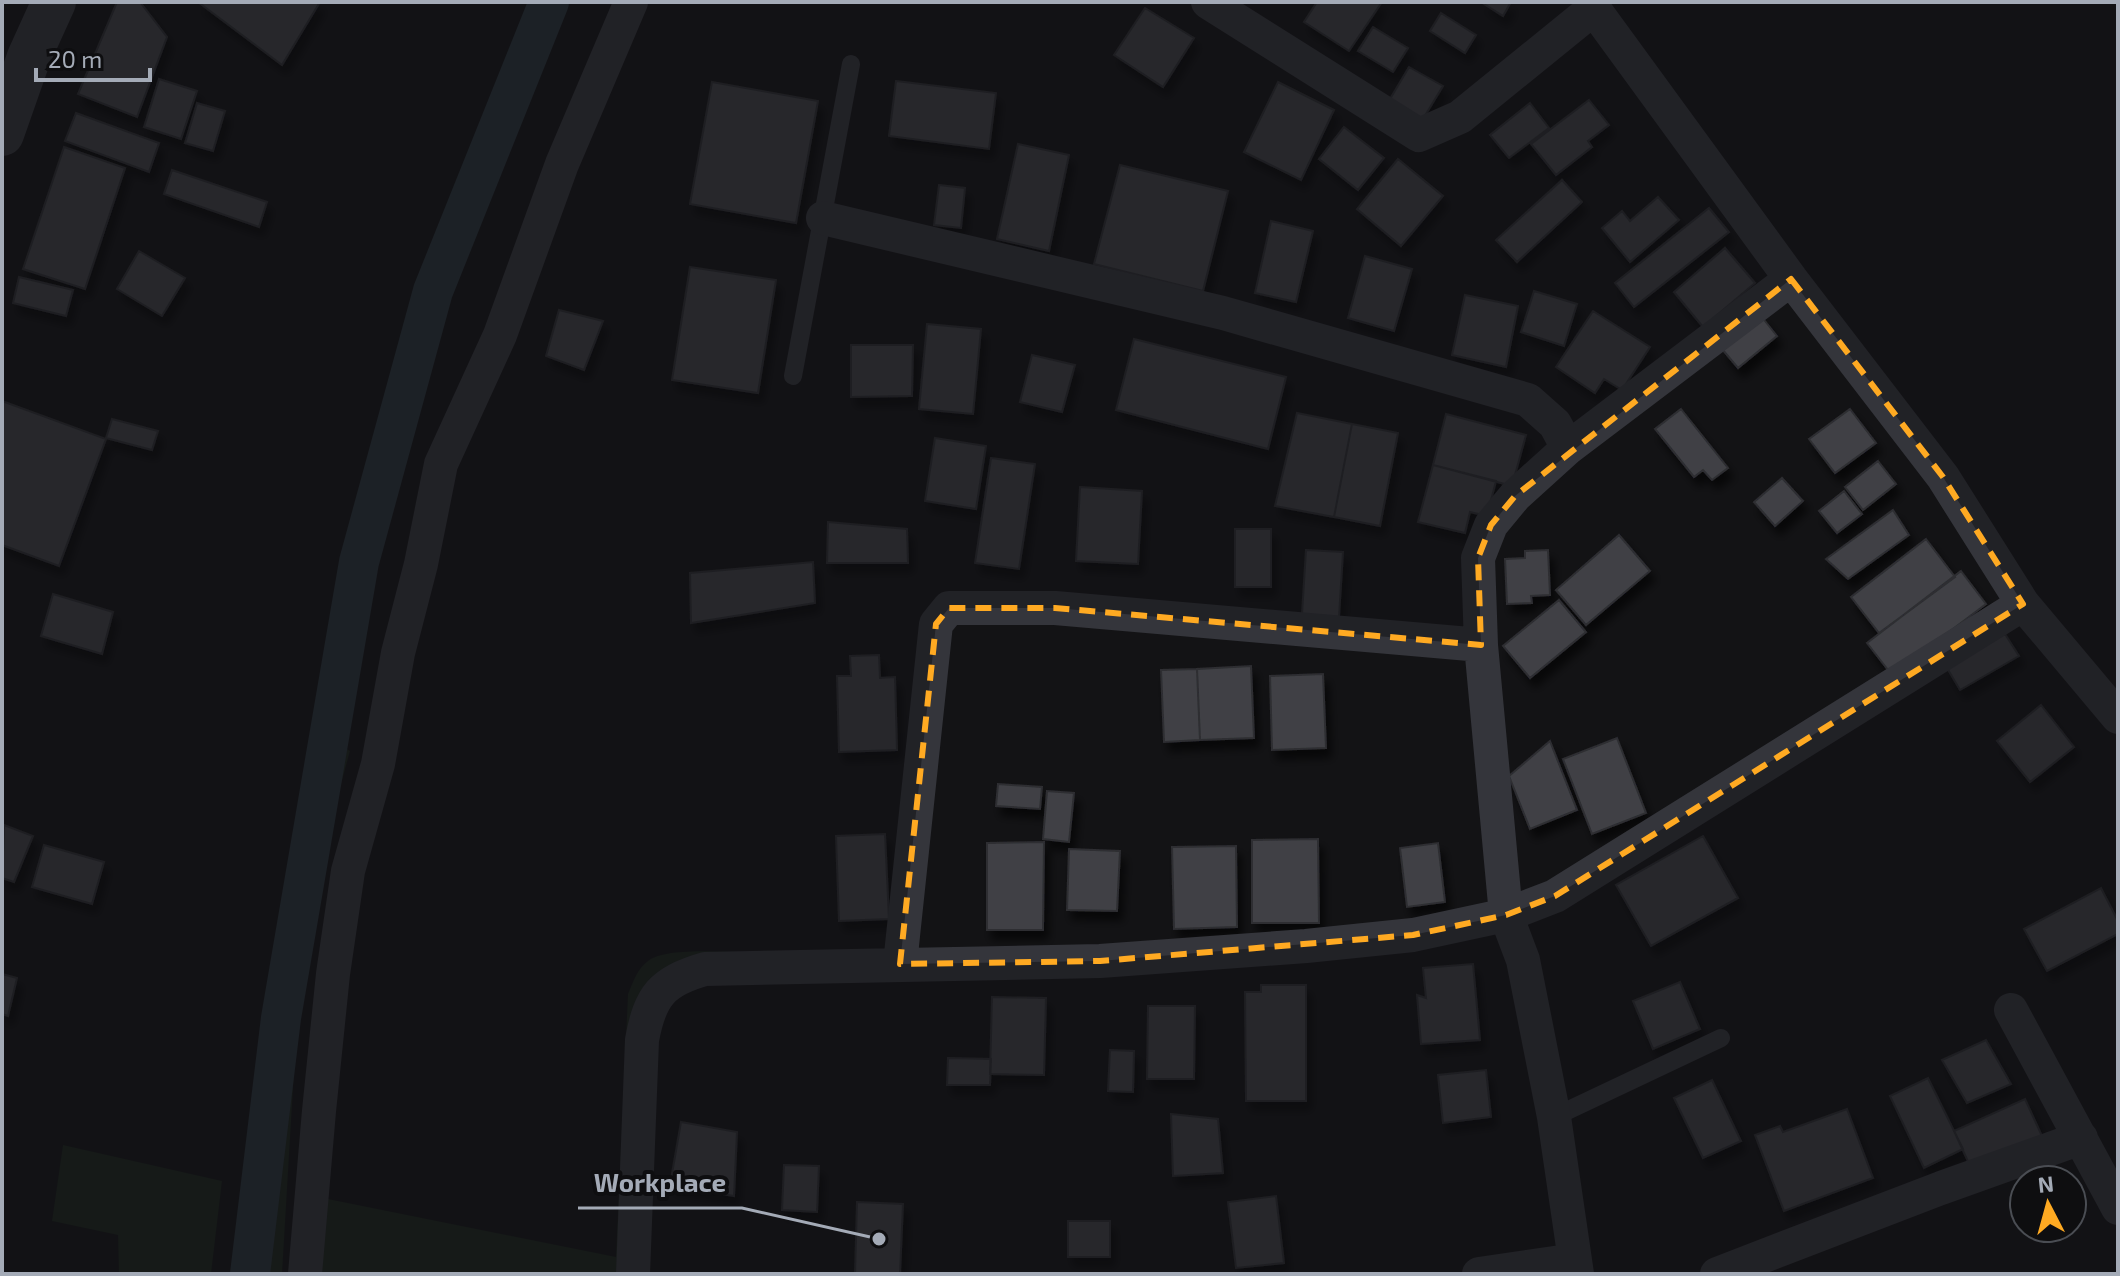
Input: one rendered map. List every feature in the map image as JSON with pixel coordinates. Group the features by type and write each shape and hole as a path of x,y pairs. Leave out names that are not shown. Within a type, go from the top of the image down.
{"street":[{"path":"2,134 29,57 54,2"},
{"path":"305,1274 322,1081 348,871 378,764 398,653 421,564 441,464 500,335 562,164 631,2"},
{"path":"1208,2 1419,135 1460,117 1591,6 1791,279 1943,477 2023,604 2118,717"},
{"path":"823,218 1223,313 1528,400 1555,424 1568,448"},
{"path":"1479,1274 1576,1267 1554,1117 1523,960 1506,915 1481,645 1478,558 1491,525 1515,496 1568,448 1791,279"},
{"path":"633,1274 642,1040 646,1015 657,995 680,976 705,969 1100,961 1306,946 1413,935 1506,915 1555,896 2023,604"},
{"path":"900,964 936,624 949,608 1055,608 1481,645"},
{"path":"2011,1010 2118,1208"},
{"path":"1734,1271 1941,1188 2081,1138"}],"lane":[{"path":"793,376 851,64"},
{"path":"1554,1117 1721,1038"}],"highlighted area":[{"path":"1791,279 1943,477 2023,604 1555,896 1506,915 1413,935 1100,961 900,964 936,624 949,608 1055,608 1481,645 1478,558 1491,525 1515,496"}],"shaded area":[{"path":"318,732 350,751 318,868 296,1037 282,1274 255,1274 263,1124 283,948"},
{"path":"756,952 664,971 625,1274 319,1274 323,1198 616,1257 628,994 634,980 648,961 669,953"},
{"path":"63,1145 222,1181 211,1274 119,1274 118,1235 52,1221"}],"building":[{"path":"117,2 140,2 167,37 137,117 78,94"},
{"path":"198,2 320,2 282,65"},
{"path":"1317,2 1382,2 1349,51 1304,22"},
{"path":"1481,2 1511,2 1503,16"},
{"path":"1145,8 1194,38 1163,87 1114,55"},
{"path":"1441,13 1476,35 1465,53 1430,31"},
{"path":"1373,27 1408,48 1393,72 1358,51"},
{"path":"1409,67 1443,86 1423,119 1390,99"},
{"path":"159,79 197,91 181,139 144,127"},
{"path":"896,81 996,93 989,149 889,136"},
{"path":"712,82 818,101 796,223 690,204"},
{"path":"1278,82 1334,110 1301,180 1244,152"},
{"path":"1589,100 1609,125 1588,141 1592,147 1556,175 1531,144"},
{"path":"197,103 225,111 213,151 185,143"},
{"path":"1530,103 1549,128 1509,158 1490,135"},
{"path":"76,113 159,143 149,172 65,141"},
{"path":"1344,127 1384,158 1358,190 1319,159"},
{"path":"1018,144 1069,155 1049,251 997,239"},
{"path":"64,147 125,168 85,289 23,269"},
{"path":"1398,159 1443,196 1401,246 1357,209"},
{"path":"1120,165 1228,191 1203,291 1094,264"},
{"path":"172,170 267,202 259,227 164,194"},
{"path":"1562,180 1582,202 1517,262 1496,240"},
{"path":"939,185 965,188 961,228 934,225"},
{"path":"1658,197 1679,220 1630,262 1602,228 1622,211 1630,221"},
{"path":"1709,208 1729,232 1634,307 1615,283"},
{"path":"1271,221 1313,231 1296,302 1255,293"},
{"path":"1725,248 1755,283 1703,327 1674,292"},
{"path":"139,251 185,278 162,316 117,289"},
{"path":"1365,256 1412,269 1394,331 1348,318"},
{"path":"690,267 776,280 758,393 672,380"},
{"path":"19,277 73,290 66,316 13,303"},
{"path":"1534,291 1577,304 1564,346 1521,332"},
{"path":"1465,295 1518,306 1506,367 1452,355"},
{"path":"559,310 603,321 584,370 546,356"},
{"path":"1593,311 1650,347 1622,390 1604,379 1595,393 1556,367"},
{"path":"1761,316 1777,336 1738,368 1722,349"},
{"path":"927,324 981,329 973,414 919,409"},
{"path":"1134,339 1286,377 1268,449 1116,410"},
{"path":"851,345 913,345 912,396 851,397"},
{"path":"1032,355 1075,365 1062,412 1020,402"},
{"path":"2,401 106,439 59,566 2,545"},
{"path":"1681,409 1728,468 1712,480 1703,470 1694,477 1655,429"},
{"path":"1850,409 1876,443 1835,473 1809,439"},
{"path":"1297,413 1352,424 1334,517 1275,506"},
{"path":"1446,414 1526,435 1512,486 1433,465"},
{"path":"112,419 158,431 152,450 106,438"},
{"path":"1352,424 1398,433 1380,526 1334,517"},
{"path":"935,438 986,446 976,509 925,501"},
{"path":"991,458 1035,464 1019,569 975,563"},
{"path":"1878,461 1896,484 1863,510 1845,487"},
{"path":"1433,465 1496,481 1487,516 1470,512 1465,533 1418,522"},
{"path":"1782,478 1803,501 1775,526 1754,502"},
{"path":"1080,487 1142,491 1138,564 1076,561"},
{"path":"1844,491 1862,514 1837,533 1819,511"},
{"path":"1893,510 1909,535 1848,579 1826,559"},
{"path":"828,522 907,529 908,563 827,563"},
{"path":"1235,529 1271,529 1271,587 1235,587"},
{"path":"1619,535 1650,571 1586,625 1556,590"},
{"path":"1926,539 1955,577 1879,633 1851,597"},
{"path":"1306,550 1343,552 1339,617 1302,614"},
{"path":"1548,550 1550,595 1531,596 1532,603 1507,604 1505,559 1525,558 1525,551"},
{"path":"813,562 815,603 691,623 690,573"},
{"path":"1961,571 1986,604 1892,675 1867,643"},
{"path":"53,594 113,612 102,654 41,636"},
{"path":"1559,600 1586,632 1530,678 1503,646"},
{"path":"2005,634 2019,656 1960,690 1947,668"},
{"path":"879,655 880,678 895,677 897,750 839,752 837,676 851,676 850,656"},
{"path":"1251,666 1254,738 1200,740 1197,669"},
{"path":"1197,669 1200,740 1164,742 1161,670"},
{"path":"1323,674 1326,748 1272,750 1270,676"},
{"path":"2041,705 2074,747 2030,782 1997,741"},
{"path":"1617,738 1646,813 1592,834 1563,759"},
{"path":"1550,741 1577,810 1530,829 1509,776"},
{"path":"998,784 1042,787 1040,809 996,806"},
{"path":"1047,791 1074,793 1069,842 1043,839"},
{"path":"4,825 33,836 14,882 2,878"},
{"path":"885,834 889,919 839,921 836,836"},
{"path":"1703,836 1738,898 1651,946 1616,885"},
{"path":"1318,839 1319,923 1252,923 1252,840"},
{"path":"1044,842 1043,930 987,930 987,843"},
{"path":"1438,843 1445,902 1407,907 1400,848"},
{"path":"44,845 104,862 92,904 32,887"},
{"path":"1236,846 1237,927 1174,929 1172,847"},
{"path":"1069,849 1120,851 1117,911 1067,910"},
{"path":"2101,888 2118,921 2118,934 2047,971 2024,929"},
{"path":"1473,964 1480,1040 1421,1044 1417,995 1426,998 1423,968"},
{"path":"2,974 17,978 8,1016 2,1014"},
{"path":"1680,982 1700,1029 1653,1049 1633,1001"},
{"path":"1261,985 1306,985 1306,1101 1246,1101 1245,992 1261,992"},
{"path":"992,997 1046,998 1044,1075 990,1074"},
{"path":"1148,1006 1195,1006 1194,1079 1147,1079"},
{"path":"1986,1040 2011,1084 1967,1103 1942,1060"},
{"path":"1110,1050 1134,1051 1133,1092 1108,1091"},
{"path":"948,1058 991,1059 990,1085 947,1085"},
{"path":"1486,1070 1491,1117 1443,1123 1438,1075"},
{"path":"1928,1078 1963,1149 1924,1168 1890,1096"},
{"path":"1712,1080 1741,1141 1703,1158 1674,1098"},
{"path":"2025,1099 2042,1136 1971,1168 1954,1131"},
{"path":"1847,1109 1873,1178 1784,1211 1755,1135 1780,1126 1783,1132"},
{"path":"1171,1114 1218,1119 1223,1173 1173,1176"},
{"path":"681,1122 737,1132 734,1196 670,1185"},
{"path":"784,1165 819,1166 817,1212 782,1210"},
{"path":"1276,1196 1284,1263 1236,1268 1228,1202"},
{"path":"857,1202 903,1204 900,1274 855,1274"},
{"path":"1068,1221 1110,1221 1110,1257 1068,1257"}],"waterway":[{"path":"250,1274 281,1018 359,562 433,291 549,2"}],"place":[{"name":"Workplace","path":"879,1239"}]}
